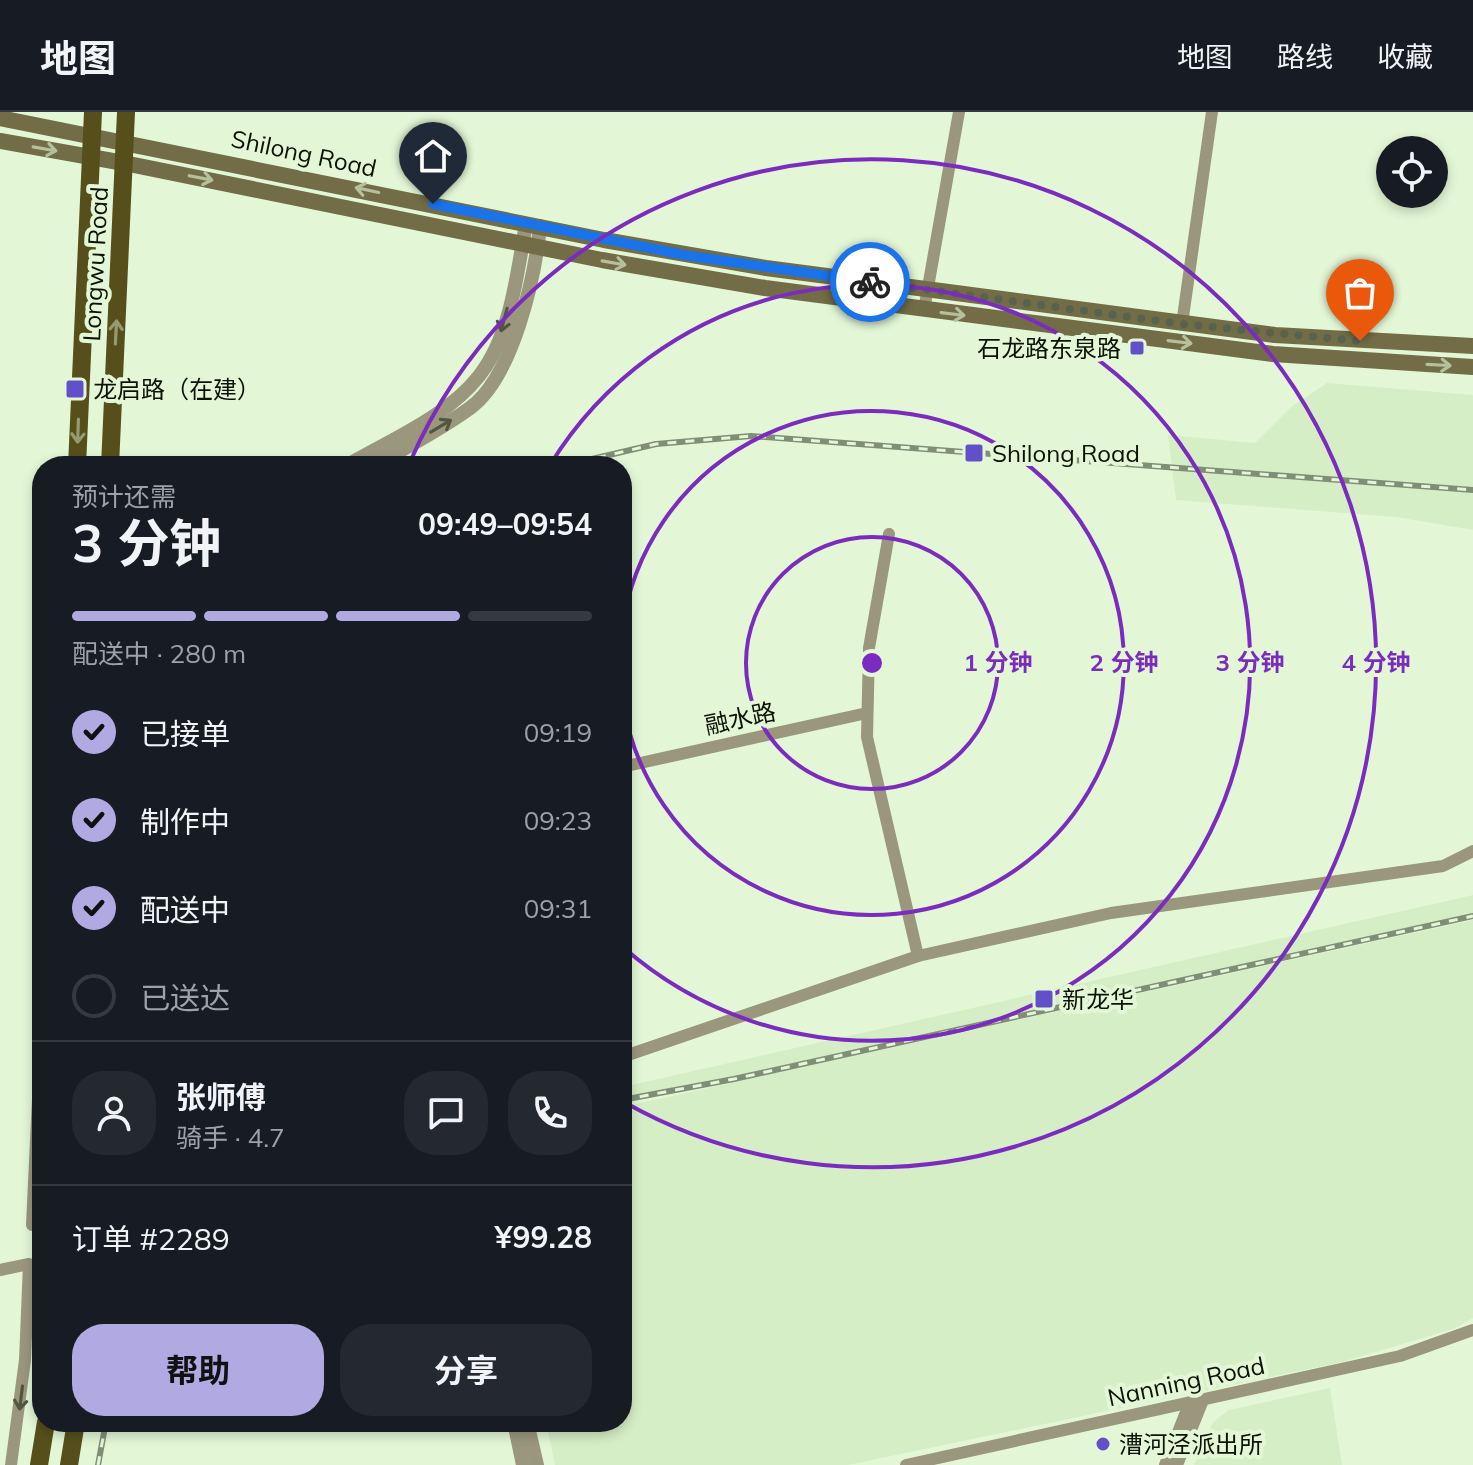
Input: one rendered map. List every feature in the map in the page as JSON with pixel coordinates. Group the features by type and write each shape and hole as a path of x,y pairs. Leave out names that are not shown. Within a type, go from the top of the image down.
{"main road":[{"name":"Longwu Road","path":"77,456 93,112"},
{"name":"Longwu Road","path":"110,456 126,112"},
{"name":"Shilong Road","path":"0,118 752,266 1275,335 1473,346"},
{"name":"Shilong Road","path":"0,141 683,275 924,310 1273,354 1473,367"},
{"path":"39,1465 44,1432"},
{"path":"69,1465 74,1432"}],"street":[{"path":"924,310 959,112"},
{"path":"1182,324 1212,112"},
{"path":"391,456 473,407 500,374 511,352 533,225"},
{"path":"363,456 450,404 479,376 502,332 530,246"},
{"path":"889,534 869,648 867,737 918,956"},
{"name":"融水路","path":"632,765 867,713"},
{"path":"632,1054 918,956 1111,913 1443,866 1473,851"},
{"path":"0,1270 29,1264 25,1360 11,1465"},
{"name":"Nanning Road","path":"906,1465 1400,1356 1473,1330"},
{"path":"1165,1465 1196,1401"},
{"path":"1177,1465 1196,1401"},
{"path":"516,1432 523,1465"},
{"path":"529,1432 537,1465"}],"shaded area":[{"path":"1327,383 1473,395 1473,530 1396,517 1176,500 1168,435 1255,443 1291,407"},
{"name":"新龙华","path":"1473,895 1473,918 632,1102 632,1085"},
{"path":"1473,920 1473,1318 1453,1329 1342,1362 848,1465 555,1465 548,1432 632,1432 632,1105"},
{"path":"1330,1388 1342,1465 1194,1465 1213,1422 1229,1410"}],"railway":[{"path":"605,456 656,444 751,436 1473,490"},
{"path":"632,1098 734,1079 1473,916"},
{"path":"98,1465 104,1432"}],"way so far":[{"path":"870,282 1182,324 1360,341"}],"place":[{"name":"石龙路东泉路","path":"1137,348"},
{"name":"龙启路（在建）","path":"75,389"},
{"name":"Shilong Road","path":"974,453"},
{"name":"新龙华","path":"1044,999"},
{"name":"漕河泾派出所","path":"1103,1444"}],"route":[{"path":"433,204 684,255 870,282"}]}
